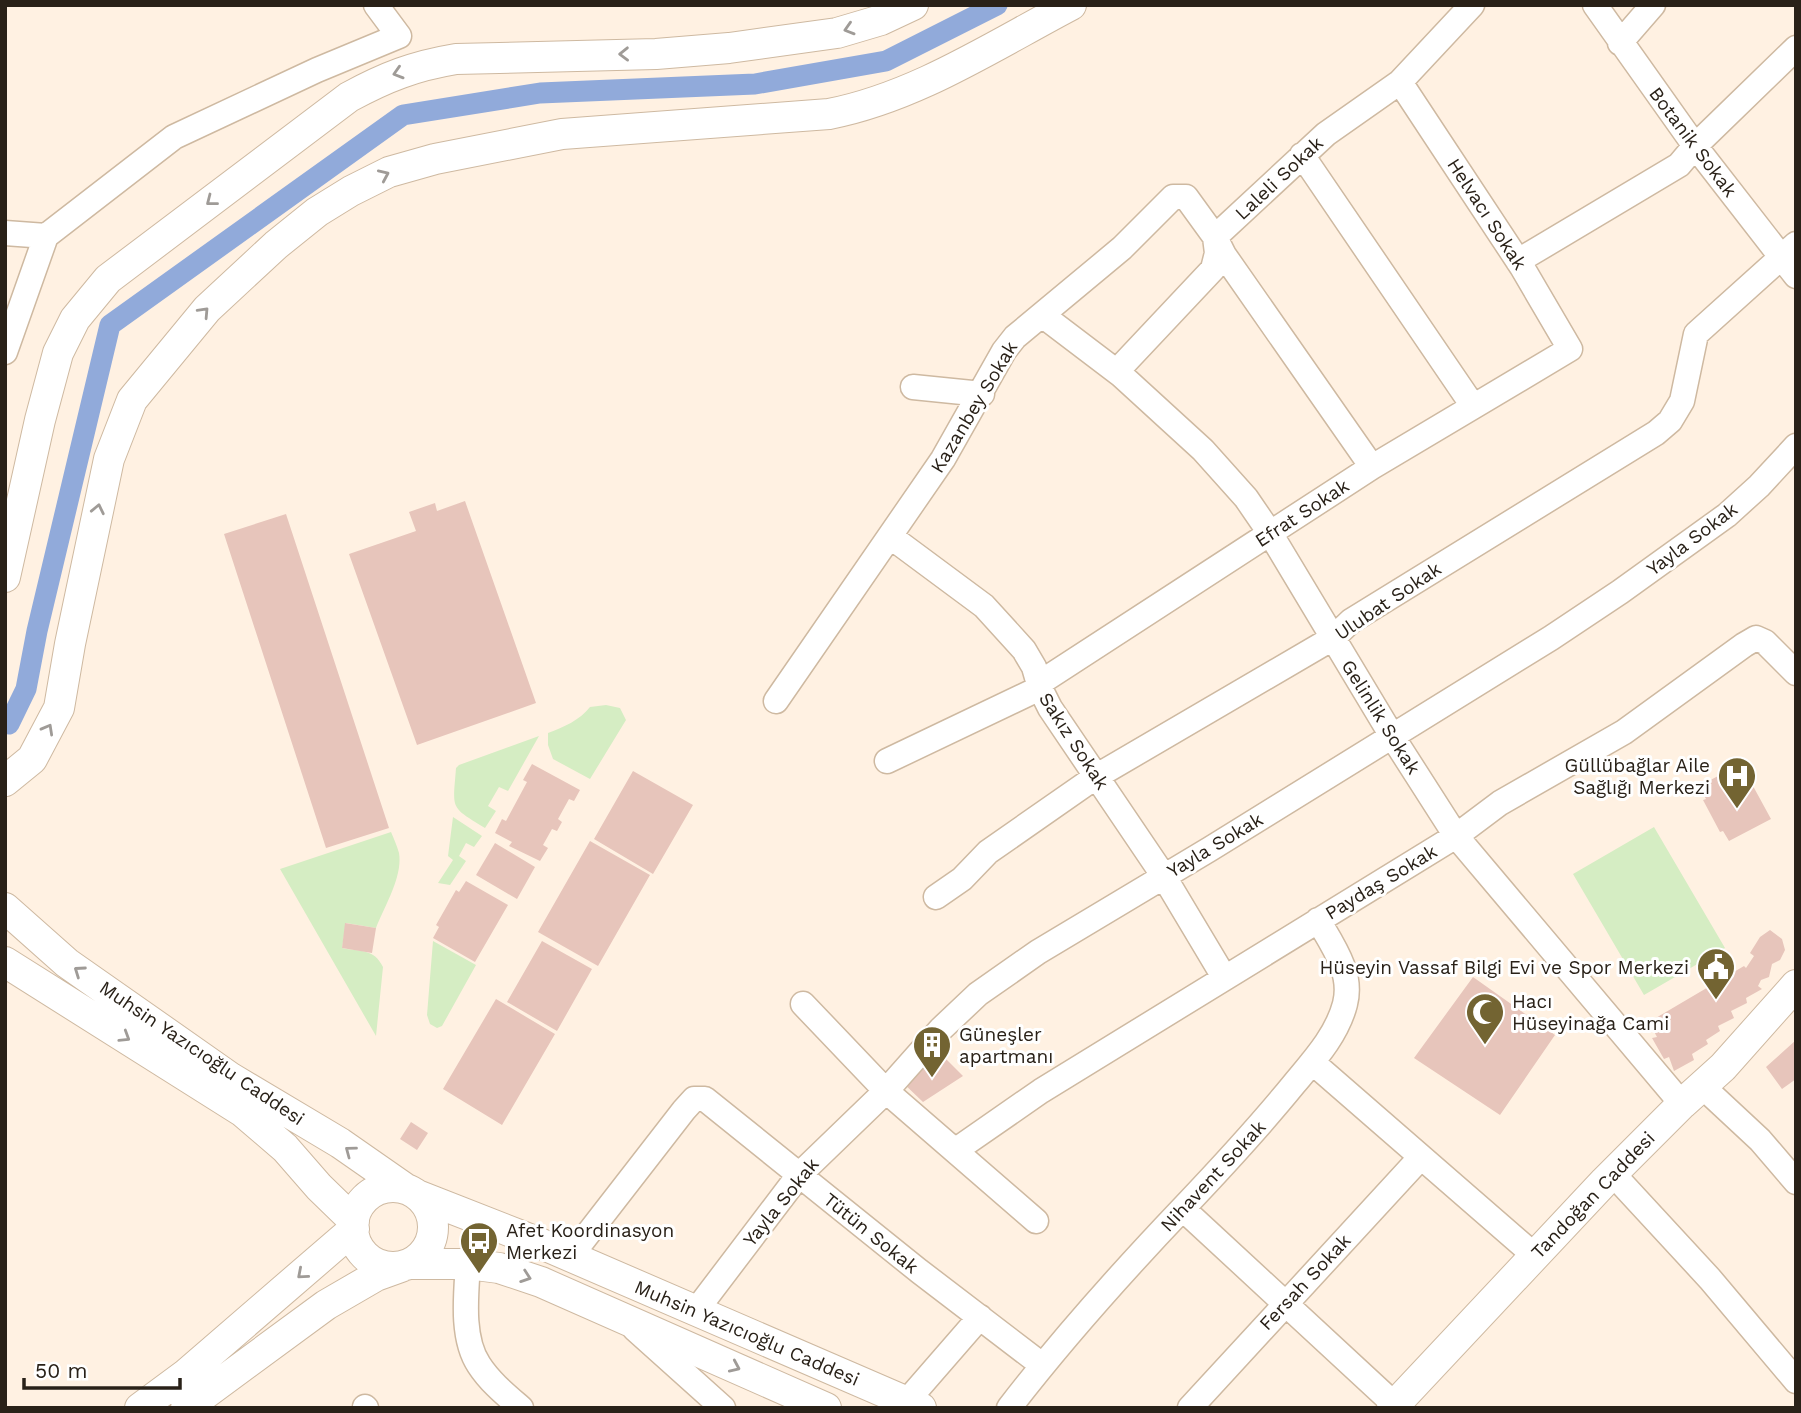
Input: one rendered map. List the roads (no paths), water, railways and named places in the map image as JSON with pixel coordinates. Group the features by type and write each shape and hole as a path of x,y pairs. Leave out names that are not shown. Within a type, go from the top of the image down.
{"street":[{"path":"5,352 46,236 174,137 317,70 399,36 376,5"},
{"path":"5,577 47,393 58,353 75,319 108,279 349,97 387,76 456,59 656,54 729,48 837,33 881,20 913,5"},
{"path":"5,781 32,759 60,708 70,644 109,459 132,400 207,309 248,270 317,212 389,172 496,146 562,134 829,114 864,107 911,89 1071,5"},
{"name":"Laleli Sokak","path":"1215,237 1302,155 1357,110 1399,82 1472,5"},
{"name":"Botanik Sokak","path":"1595,5 1695,146 1791,259"},
{"path":"1620,43 1653,5"},
{"path":"1518,261 1679,165 1695,146 1796,48"},
{"name":"Helvacı Sokak","path":"1399,82 1518,261 1570,349"},
{"path":"1302,155 1473,406"},
{"name":"Kazanbey Sokak","path":"776,701 943,459 1004,351 1015,337 1122,248 1172,197 1186,197 1215,237"},
{"path":"5,233 46,236"},
{"path":"1117,371 1213,269 1217,253 1215,237"},
{"path":"1215,237 1224,255 1372,467"},
{"name":"Ulubat Sokak","path":"936,897 962,878 988,852 1097,776 1333,638 1351,621 1656,433 1670,421 1682,401 1696,334 1791,259"},
{"name":"Gelinlik Sokak","path":"1042,315 1117,371 1203,450 1246,498 1270,533 1391,736 1457,836 1692,1095 1760,1140 1796,1182"},
{"name":"Efrat Sokak","path":"887,761 1039,686 1372,467 1570,349"},
{"path":"913,387 982,394"},
{"name":"Yayla Sokak","path":"695,1312 799,1175 886,1091 941,1029 978,993 1038,953 1551,638 1727,515 1759,486 1796,446"},
{"name":"Sakız Sokak","path":"891,537 984,606 1024,650 1034,667 1039,686 1050,708 1163,876 1224,977"},
{"name":"Paydaş Sokak","path":"956,1150 1041,1091 1457,836 1500,803 1624,732 1700,675 1756,638 1765,642 1796,673"},
{"name":"Muhsin Yazıcıoğlu Caddesi","path":"5,908 78,971 232,1078 340,1143 412,1192 914,1404"},
{"name":"Nihavent Sokak","path":"1009,1408 1042,1365 1223,1167 1329,1040 1345,1003 1347,982 1342,965 1318,920"},
{"name":"Muhsin Yazıcıoğlu Caddesi","path":"5,962 243,1112 285,1148 354,1225"},
{"name":"Tandoğan Caddesi","path":"1393,1406 1613,1174 1723,1066 1796,985"},
{"path":"803,1004 886,1091 1037,1221"},
{"path":"1312,1062 1535,1255"},
{"name":"Tütün Sokak","path":"570,1257 694,1099 705,1099 1042,1365"},
{"name":"Fersah Sokak","path":"1190,1408 1421,1157"},
{"path":"1613,1174 1710,1279 1796,1381"},
{"path":"140,1408 196,1396 326,1305 376,1276 406,1265 426,1251 433,1232 430,1212 412,1192 383,1188 373,1192 357,1210 354,1225 358,1246 365,1256 376,1263 388,1267 406,1265"},
{"path":"1183,1209 1393,1406"},
{"path":"196,1396 354,1225"},
{"path":"468,1264 468,1329 477,1363 489,1378 522,1408"},
{"name":"Muhsin Yazıcıoğlu Caddesi","path":"406,1265 468,1264 499,1268 541,1282 826,1408"},
{"path":"914,1404 980,1317"},
{"path":"627,1322 723,1408"}],"waterway":[{"path":"9,724 26,689 37,631 110,325 403,115 540,93 755,84 886,61 997,5"}],"place":[{"name":"Güllübağlar Aile Sağlığı Merkezi","path":"1737,810"},
{"name":"Hüseyin Vassaf Bilgi Evi ve Spor Merkezi","path":"1716,1001"},
{"name":"Hacı Hüseyinağa Cami","path":"1485,1046"},
{"name":"Güneşler apartmanı","path":"932,1079"},
{"name":"Afet Koordinasyon Merkezi","path":"479,1275"}]}
